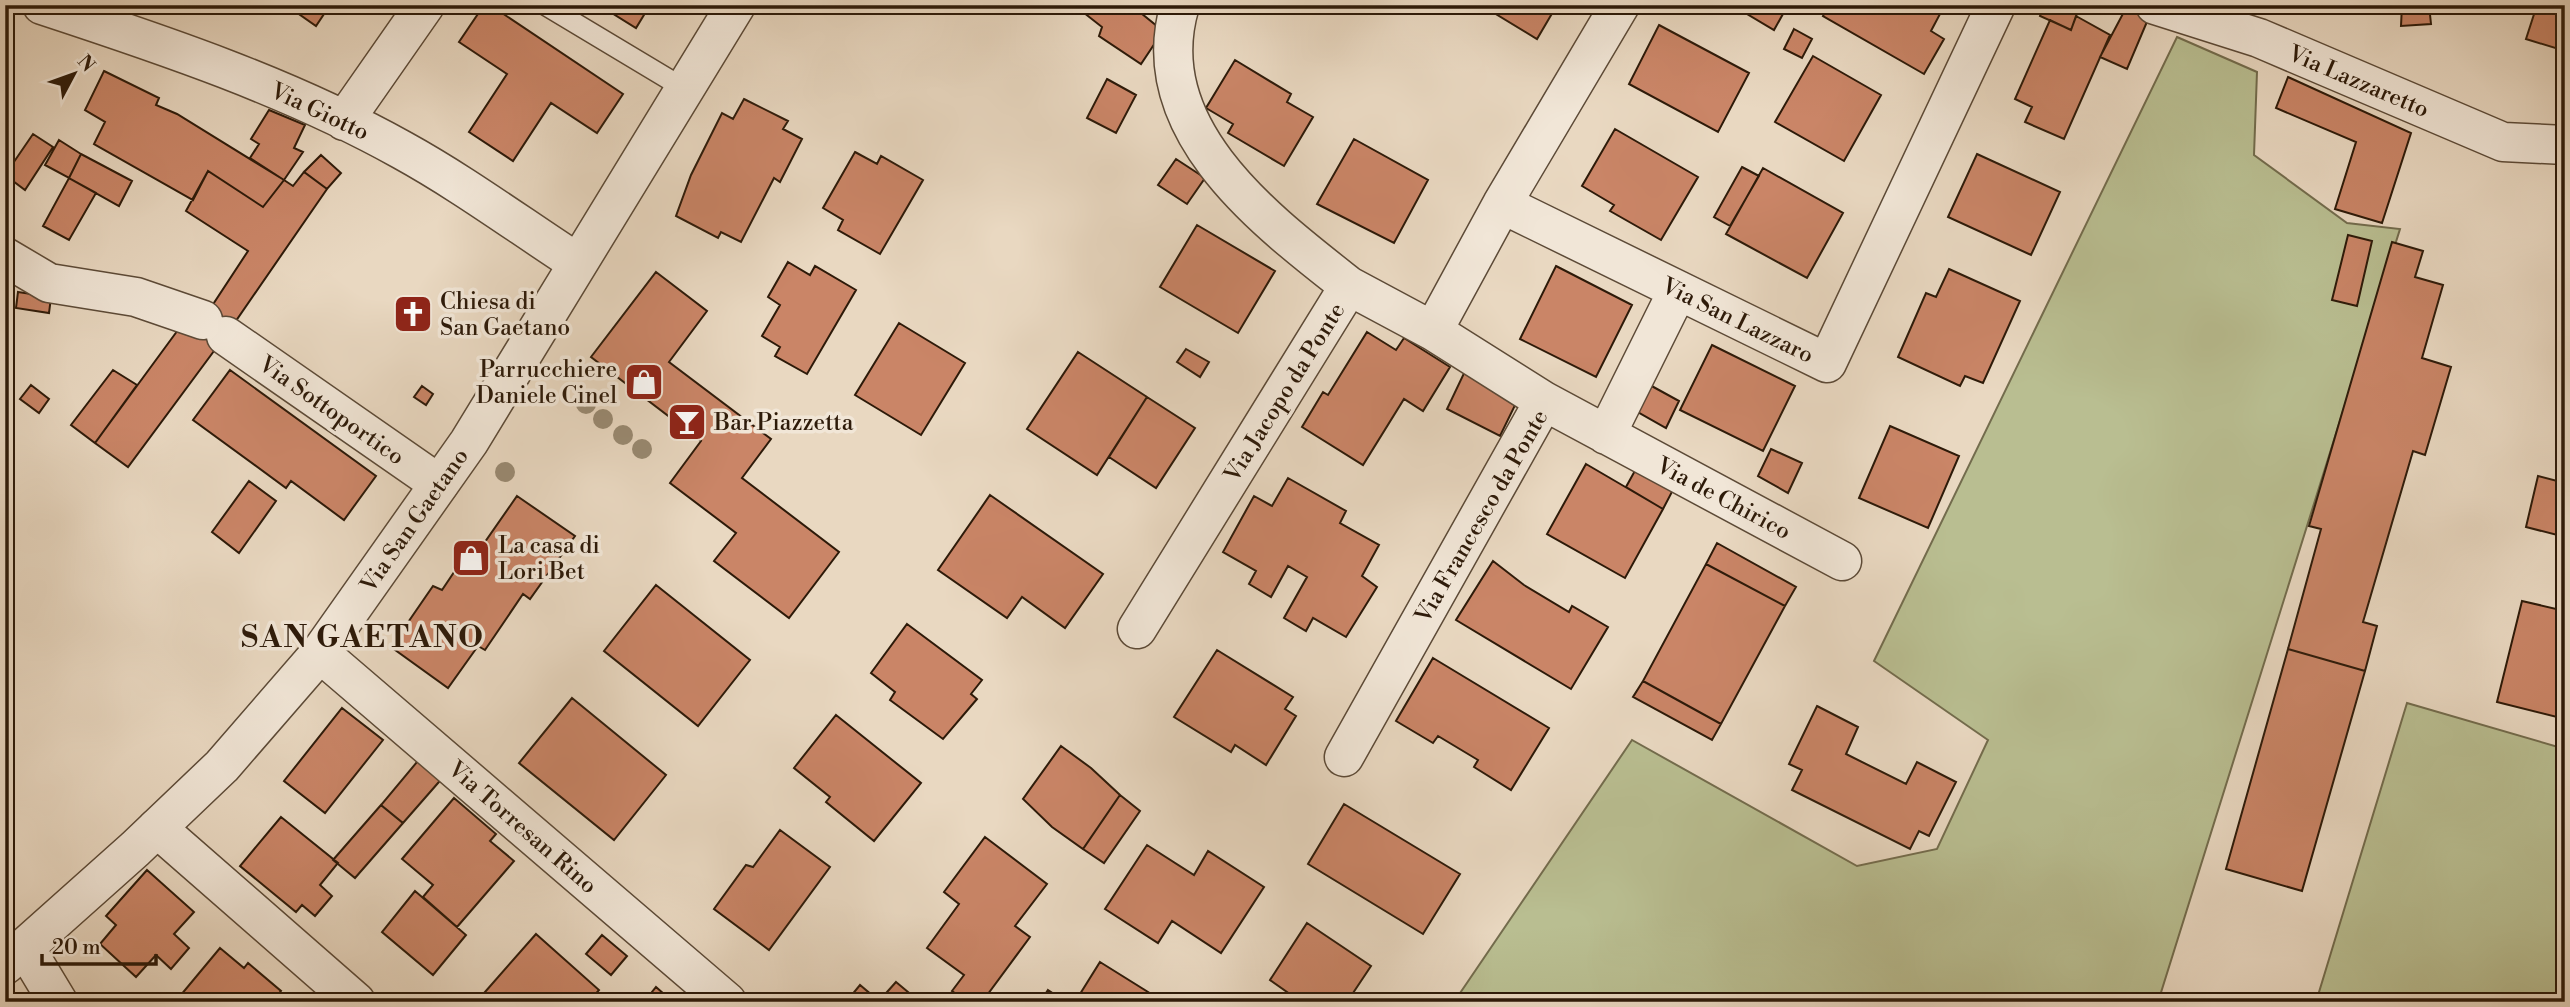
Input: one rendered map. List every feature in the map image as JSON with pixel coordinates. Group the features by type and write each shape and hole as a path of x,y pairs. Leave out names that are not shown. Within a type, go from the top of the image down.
{"street":[{"name":"Via Giotto","path":"42,5 272,88 344,121 403,150 576,262"},
{"path":"344,121 425,5"},
{"name":"Via San Gaetano","path":"16,957 222,766 320,653 468,442 736,5"},
{"path":"1180,5 1171,45 1178,84 1192,128 1225,178 1294,243 1349,286"},
{"path":"1433,331 1502,204 1620,5"},
{"name":"Via San Lazzaro","path":"1502,204 1827,363 1996,5"},
{"name":"Via Lazzaretto","path":"2155,5 2259,38 2503,142 2565,145"},
{"name":"Via Sottoportico","path":"5,257 49,284 135,297 214,328 439,484"},
{"name":"Via Jacopo da Ponte","path":"1138,629 1349,286 1433,331 1544,401"},
{"path":"1606,435 1678,290"},
{"name":"Via Francesco da Ponte","path":"1344,757 1544,401 1606,435"},
{"name":"Via de Chirico","path":"1606,435 1842,561"},
{"name":"Via Torresan Rino","path":"320,653 727,1002"},
{"path":"157,828 356,1002"},
{"path":"16,957 58,1002"}],"lane":[{"path":"545,5 685,89"}],"green space":[{"path":"2177,37 2257,72 2254,155 2347,223 2400,229 2158,1002 1454,1002 1632,740 1857,866 1937,849 1988,740 1874,661"},
{"path":"2407,703 2565,749 2565,1002 2316,1002"}],"building":[{"path":"286,5 330,5 316,26"},
{"path":"484,5 490,5 623,94 597,133 551,103 513,161 469,132 507,74 459,42"},
{"path":"599,5 650,5 636,28"},
{"path":"1074,5 1131,5 1163,31 1141,64 1099,36 1102,27"},
{"path":"1481,5 1557,5 1537,39"},
{"path":"1732,5 1788,5 1774,30"},
{"path":"1829,5 1924,5 1940,14 1931,31 1944,39 1924,74 1823,16"},
{"path":"2044,5 2080,6 2071,30 2040,16"},
{"path":"2402,5 2429,5 2431,24 2401,26"},
{"path":"2537,5 2565,5 2565,51 2526,39"},
{"path":"2126,8 2149,17 2127,69 2100,57"},
{"path":"2076,16 2110,35 2064,139 2025,122 2032,107 2015,99 2050,20 2071,30"},
{"path":"1659,25 1749,73 1718,132 1629,84"},
{"path":"1794,29 1812,39 1802,58 1784,49"},
{"path":"1813,56 1881,95 1844,161 1775,122"},
{"path":"1235,60 1291,94 1287,102 1313,117 1284,166 1228,133 1233,124 1206,108"},
{"path":"104,71 159,98 156,105 177,114 284,180 263,207 208,171 193,200 94,144 105,122 85,110"},
{"path":"2288,77 2411,133 2382,223 2335,209 2356,142 2276,108"},
{"path":"1107,79 1136,95 1116,133 1087,118"},
{"path":"744,99 788,121 783,129 802,139 780,182 774,178 741,242 721,232 718,238 676,216 691,175 722,113 733,119"},
{"path":"269,110 305,125 294,148 303,152 284,180 250,158 259,144 251,139"},
{"path":"1615,129 1698,177 1661,240 1610,211 1614,205 1582,186"},
{"path":"33,134 53,147 25,190 5,175"},
{"path":"1354,139 1428,180 1394,243 1317,204"},
{"path":"59,140 81,154 69,178 45,165"},
{"path":"855,152 877,164 881,156 923,180 880,254 838,230 843,220 823,208"},
{"path":"81,154 132,181 119,206 69,178"},
{"path":"1977,154 2060,192 2031,255 1948,217"},
{"path":"321,155 341,173 327,189 304,172"},
{"path":"1176,159 1205,178 1187,204 1158,185"},
{"path":"1742,167 1759,176 1730,226 1714,217"},
{"path":"1763,168 1843,213 1807,278 1726,234"},
{"path":"208,171 263,207 284,180 293,186 304,172 327,189 231,328 208,312 248,251 186,211"},
{"path":"69,178 96,193 69,240 43,226"},
{"path":"1197,225 1275,271 1238,333 1160,287"},
{"path":"2348,235 2372,241 2357,306 2332,300"},
{"path":"2392,242 2423,251 2415,277 2443,285 2422,358 2451,367 2425,455 2413,451 2363,622 2377,626 2365,671 2288,649 2321,529 2309,526"},
{"path":"788,262 810,275 815,266 856,290 807,374 775,356 780,347 762,336 780,305 768,297"},
{"path":"1556,266 1632,305 1596,377 1520,339"},
{"path":"1949,269 2020,301 1983,383 1965,376 1960,386 1898,357 1926,293 1936,297"},
{"path":"656,272 707,311 669,362 771,439 742,478 839,552 789,618 714,561 736,533 670,483 701,441 591,357"},
{"path":"18,292 51,297 49,313 16,308"},
{"path":"186,319 231,328 128,467 95,443"},
{"path":"899,323 965,363 921,435 855,395"},
{"path":"1367,332 1396,350 1404,338 1450,367 1423,411 1404,399 1363,465 1302,427 1323,392 1328,395"},
{"path":"1712,345 1795,386 1763,451 1680,410"},
{"path":"1186,349 1209,362 1200,377 1177,362"},
{"path":"1078,352 1147,397 1097,475 1027,429"},
{"path":"1466,369 1520,395 1500,436 1447,409"},
{"path":"113,370 137,385 95,443 71,425"},
{"path":"230,370 376,476 344,520 291,481 286,488 193,420"},
{"path":"1648,384 1679,401 1666,428 1636,411"},
{"path":"31,385 49,399 39,413 20,399"},
{"path":"422,386 433,394 426,405 414,397"},
{"path":"1147,397 1195,428 1156,488 1109,457"},
{"path":"1890,426 1959,456 1928,528 1859,498"},
{"path":"1771,449 1802,463 1788,493 1758,476"},
{"path":"1586,464 1663,509 1625,578 1547,534"},
{"path":"1637,467 1674,488 1663,509 1626,487"},
{"path":"2538,476 2565,483 2565,537 2526,527"},
{"path":"1288,478 1346,511 1340,523 1379,545 1362,576 1377,587 1346,637 1313,618 1306,631 1284,618 1307,577 1288,566 1271,597 1249,584 1256,571 1223,552 1254,496 1272,506"},
{"path":"249,481 276,501 239,553 212,532"},
{"path":"990,495 1103,574 1065,628 1022,597 1007,618 938,570"},
{"path":"517,496 575,536 530,599 523,594 485,650 478,646 448,688 391,647 433,586 442,590 473,544 480,549"},
{"path":"1717,543 1796,587 1785,606 1706,564"},
{"path":"1493,561 1524,585 1569,612 1572,606 1608,627 1571,689 1456,620"},
{"path":"1706,564 1785,606 1721,724 1643,681"},
{"path":"656,585 750,660 698,726 604,651"},
{"path":"2522,601 2565,611 2565,719 2497,702"},
{"path":"907,624 982,680 971,694 977,699 943,739 890,700 895,692 871,673"},
{"path":"2288,649 2365,671 2302,891 2226,869"},
{"path":"1217,650 1293,697 1285,709 1296,716 1266,765 1235,745 1231,752 1174,717"},
{"path":"1433,658 1549,728 1511,790 1474,767 1478,760 1438,736 1433,743 1396,721"},
{"path":"1643,681 1721,724 1712,740 1633,697"},
{"path":"572,698 666,775 614,840 519,763"},
{"path":"1817,706 1858,727 1846,754 1906,784 1917,762 1956,782 1929,836 1919,831 1910,849 1792,790 1802,770 1789,764"},
{"path":"342,708 383,740 325,813 284,781"},
{"path":"836,715 921,783 874,841 826,802 830,797 794,768"},
{"path":"1061,746 1091,768 1120,795 1083,849 1052,827 1023,799"},
{"path":"422,756 445,775 403,823 381,805"},
{"path":"1120,795 1140,811 1104,863 1083,849"},
{"path":"454,798 496,834 490,841 514,861 457,927 423,897 433,885 402,859"},
{"path":"1344,804 1460,874 1423,934 1308,864"},
{"path":"381,805 403,823 355,878 333,860"},
{"path":"281,817 338,863 320,885 332,896 315,916 302,905 296,912 240,866"},
{"path":"780,830 830,867 769,950 714,909 746,865 753,867"},
{"path":"985,837 1047,884 1015,926 1030,937 982,1002 967,1002 952,991 964,975 927,948 959,904 944,892"},
{"path":"1147,845 1194,875 1208,851 1264,887 1221,953 1172,921 1158,943 1105,909"},
{"path":"147,870 194,912 174,934 189,948 171,969 156,955 136,977 100,944 116,925 106,916"},
{"path":"415,891 466,935 433,975 382,932"},
{"path":"1307,923 1371,966 1347,1002 1290,1002 1294,997 1270,980"},
{"path":"536,934 599,990 589,1002 496,1002 485,992"},
{"path":"602,935 627,956 611,975 586,954"},
{"path":"220,948 244,968 248,963 281,991 272,1002 175,1002"},
{"path":"1100,962 1164,1002 1075,1002"},
{"path":"896,982 920,1002 846,1002 860,985 879,1001"},
{"path":"656,987 673,1002 644,1002"},
{"path":"1048,990 1066,1002 1040,1002"}],"place":[{"name":"Chiesa di San Gaetano","path":"413,314"},
{"name":"Parrucchiere Daniele Cinel","path":"644,382"},
{"name":"Bar Piazzetta","path":"687,422"},
{"name":"La casa di Lori Bet","path":"471,558"}],"district":[{"name":"SAN GAETANO","path":"363,637"}]}
